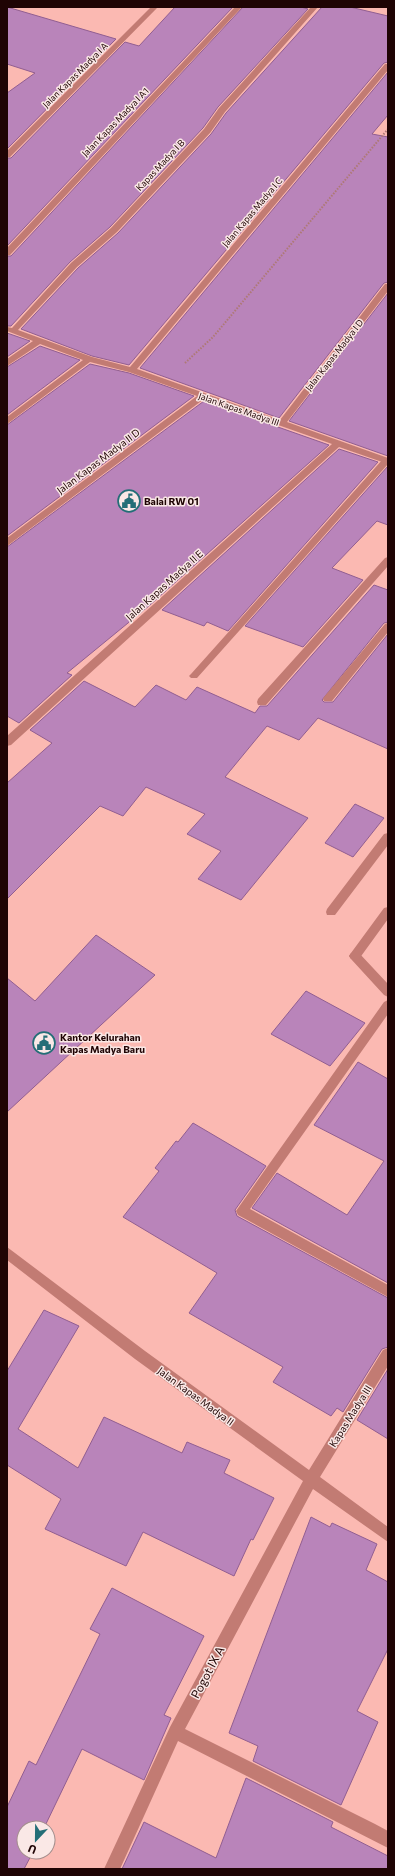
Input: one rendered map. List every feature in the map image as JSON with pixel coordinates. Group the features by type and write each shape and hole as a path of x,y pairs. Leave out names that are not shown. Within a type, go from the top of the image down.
{"street":[{"name":"Jalan Kapas Madya I A","path":"7,155 155,7"},
{"name":"Jalan Kapas Madya I A1","path":"7,253 81,172 239,7"},
{"name":"Kapas Madya I B","path":"10,330 74,265 114,230 207,131 232,100 315,7"},
{"name":"Jalan Kapas Madya I C","path":"132,370 388,66"},
{"name":"Jalan Kapas Madya I D","path":"281,424 388,286"},
{"name":"Jalan Kapas Madya III","path":"10,330 90,359 132,370 387,461"},
{"path":"7,363 39,341"},
{"path":"7,421 90,359"},
{"name":"Jalan Kapas Madya II D","path":"7,543 202,396"},
{"name":"Jalan Kapas Madya II E","path":"7,742 337,444"},
{"path":"194,676 387,461"},
{"path":"262,702 388,560"},
{"path":"328,699 388,626"},
{"path":"331,912 388,837"},
{"path":"388,911 355,956 388,992"},
{"path":"388,1005 242,1211 388,1291"},
{"name":"Jalan Kapas Madya II","path":"7,1253 140,1354 388,1535"},
{"name":"Kapas Madya III","path":"311,1479 388,1354"},
{"name":"Pogot IX A","path":"112,1869 175,1732 311,1479"},
{"path":"175,1732 370,1829 388,1840"}],"path":[{"path":"163,382 214,337 320,208 388,129"}],"building":[{"path":"7,7 116,39 7,149 7,93 35,73 7,64"},
{"path":"175,7 233,7 7,246 7,158 11,158 125,42 139,46"},
{"path":"243,7 301,7 308,9 218,107 203,128 110,227 70,262 11,326 7,326 7,256 11,256"},
{"path":"322,7 350,7 388,16 388,62 384,63 129,365 92,356 21,329 78,268 118,233 211,134 226,113"},
{"path":"388,72 388,115 372,134 388,137 388,282 384,283 279,418 140,368"},
{"path":"388,293 388,456 289,421"},
{"path":"7,333 30,341 7,357"},
{"path":"40,346 80,360 7,415 7,367"},
{"path":"90,364 129,373 194,396 7,536 7,425"},
{"path":"204,401 329,445 150,605 67,673 72,675 19,723 7,716 7,547"},
{"path":"339,449 378,462 228,631 207,622 204,626 162,610"},
{"path":"388,466 388,525 377,521 332,568 363,580 303,647 245,626"},
{"path":"374,585 388,590 388,622 384,623 322,700 324,702 333,702 388,634 388,749 318,718 299,740 267,726 225,777 308,818 241,900 198,879 221,851 187,834 205,814 146,787 123,816 100,806 7,899 7,783 52,743 30,730 84,681 135,707 156,685 186,700 197,687 255,713 260,706 267,706"},
{"path":"355,804 384,818 353,857 325,843"},
{"name":"Kantor Kelurahan Kapas Madya Baru","path":"96,935 155,975 7,1112 7,978 35,1001"},
{"path":"306,991 365,1023 330,1066 271,1034"},
{"path":"358,1062 388,1079 388,1283 252,1208 277,1173 347,1215 384,1161 314,1125"},
{"path":"193,1123 266,1166 235,1210 237,1216 388,1298 388,1347 382,1349 343,1412 337,1408 331,1416 273,1382 283,1367 189,1313 217,1273 123,1217 159,1171 155,1168 176,1141 178,1142"},
{"path":"44,1310 79,1326 18,1429 78,1468 104,1417 182,1453 187,1442 230,1460 224,1473 274,1498 253,1540 251,1539 234,1576 143,1532 126,1566 45,1529 61,1499 7,1465 7,1371"},
{"path":"388,1369 388,1439 357,1420"},
{"path":"311,1517 330,1527 332,1523 377,1544 366,1570 388,1582 388,1649 357,1711 378,1722 341,1805 253,1761 258,1746 229,1733"},
{"path":"112,1588 204,1636 164,1715 171,1718 144,1780 82,1749 48,1820 16,1820 16,1860 29,1860 24,1869 7,1869 7,1807 29,1761 36,1765 100,1634 90,1629"},
{"path":"246,1778 333,1822 331,1827 388,1856 388,1869 122,1869 144,1822 216,1858"}],"place":[{"name":"Balai RW 01","path":"129,501"},
{"name":"Kantor Kelurahan Kapas Madya Baru","path":"44,1043"}]}
